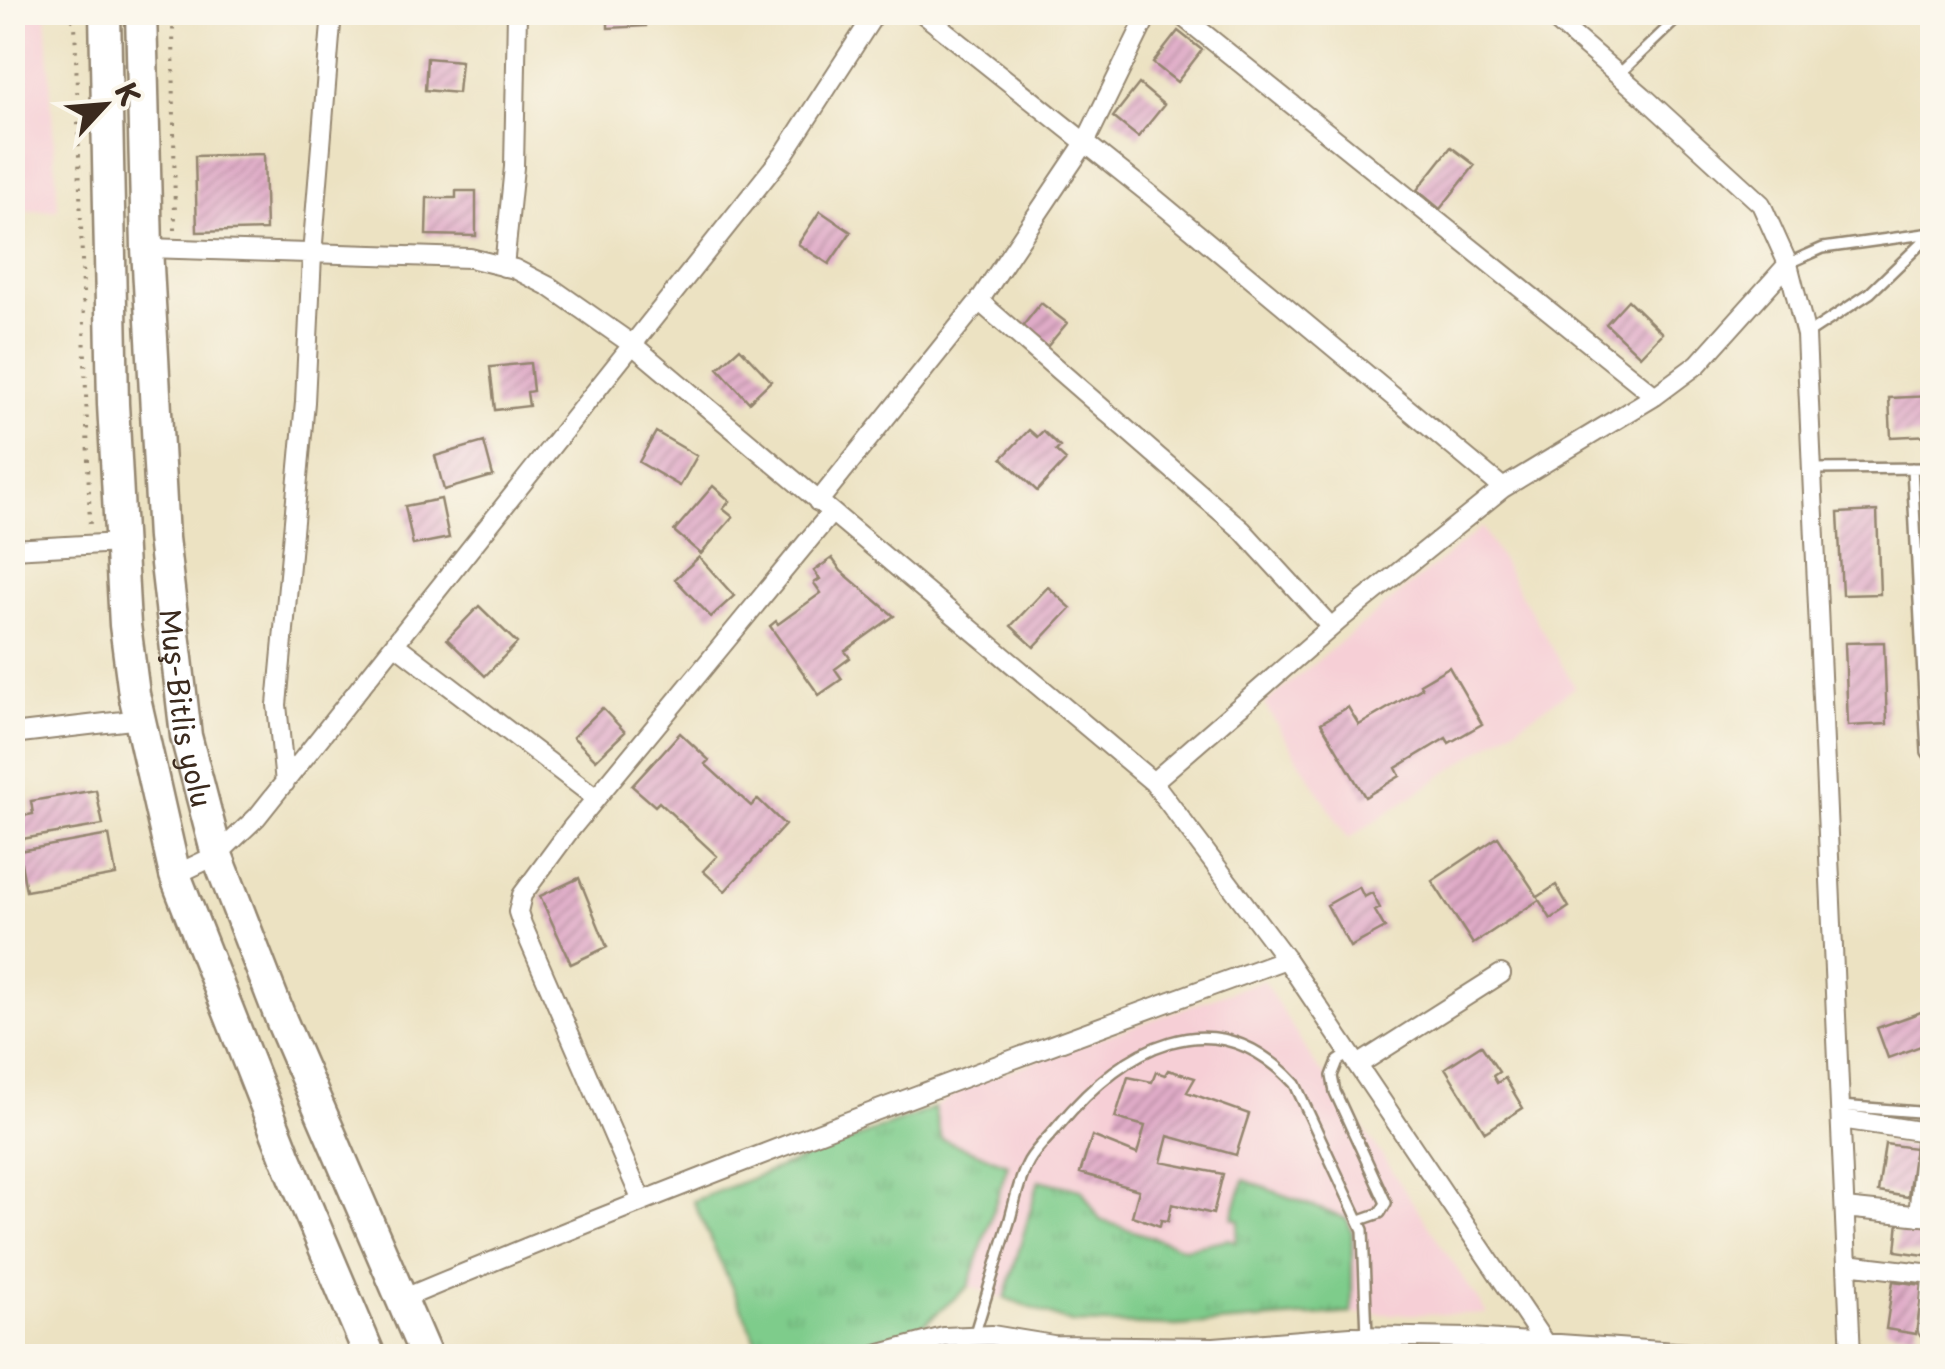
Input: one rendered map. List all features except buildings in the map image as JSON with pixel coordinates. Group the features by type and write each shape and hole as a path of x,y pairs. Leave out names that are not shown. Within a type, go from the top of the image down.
{"highway":[{"name":"Muş-Bitlis yolu","path":"105,12 113,404 106,544 125,625 140,718 176,875 285,1155 370,1356"},
{"name":"Muş-Bitlis yolu","path":"141,12 161,249 165,557 186,736 217,855 282,1022 426,1356"}],"street":[{"path":"285,783 278,705 305,402 312,255 332,12"},
{"path":"504,266 514,167 517,12"},
{"path":"176,875 217,855 258,817 784,154 876,12"},
{"path":"921,12 1502,488"},
{"path":"641,1199 518,912 522,895 825,508 978,301 1085,143 1149,12"},
{"path":"1177,12 1655,396"},
{"path":"1546,12 1760,204 1788,264 1806,335 1851,1356"},
{"path":"161,249 470,258 504,266 550,287 632,345 1153,782 1286,959 1546,1345"},
{"path":"1153,782 1331,627 1502,488 1655,396 1698,364 1788,264"},
{"path":"978,301 1242,530 1331,627"},
{"path":"12,550 106,544"},
{"path":"396,645 596,798"},
{"path":"12,734 140,718"},
{"path":"402,1299 641,1199 1286,959"},
{"path":"1354,1059 1501,974"},
{"path":"1840,1112 1929,1133 1925,1216 1844,1208"},
{"path":"1847,1264 1932,1276 1928,1330"},
{"path":"873,1356 928,1349 974,1336 1089,1345 1289,1349 1366,1336 1471,1338 1517,1349 1546,1345 1734,1356"}],"lane":[{"path":"1618,74 1684,12"},
{"path":"1788,264 1823,248 1932,233 1870,293 1806,335"},
{"path":"1912,468 1928,752 1932,759"},
{"path":"1812,470 1932,468"},
{"path":"974,1336 1029,1160 1081,1098 1106,1077 1136,1057 1179,1038 1213,1037 1248,1046 1277,1064 1295,1084 1363,1230 1366,1336"},
{"path":"1354,1059 1338,1060 1333,1084 1386,1203 1380,1213 1360,1220"},
{"path":"1840,1112 1932,1112"}],"path":[{"path":"64,12 75,22 106,544"},
{"path":"161,249 173,20 179,12"}],"shaded area":[{"path":"12,13 46,13 58,210 13,212"},
{"path":"1482,527 1575,687 1348,839 1264,704"},
{"path":"1263,980 1318,1069 1333,1082 1487,1314 1327,1314 1177,1326 1071,1323 969,1286 1008,1164 941,1139 934,1108 967,1086"}],"green space":[{"path":"934,1108 941,1139 1008,1164 969,1286 910,1336 802,1356 763,1356 693,1201"},
{"path":"1039,1180 1082,1190 1100,1220 1184,1248 1229,1239 1236,1242 1239,1220 1232,1218 1244,1180 1347,1219 1352,1231 1352,1313 1177,1326 1071,1323 1005,1298"}]}
